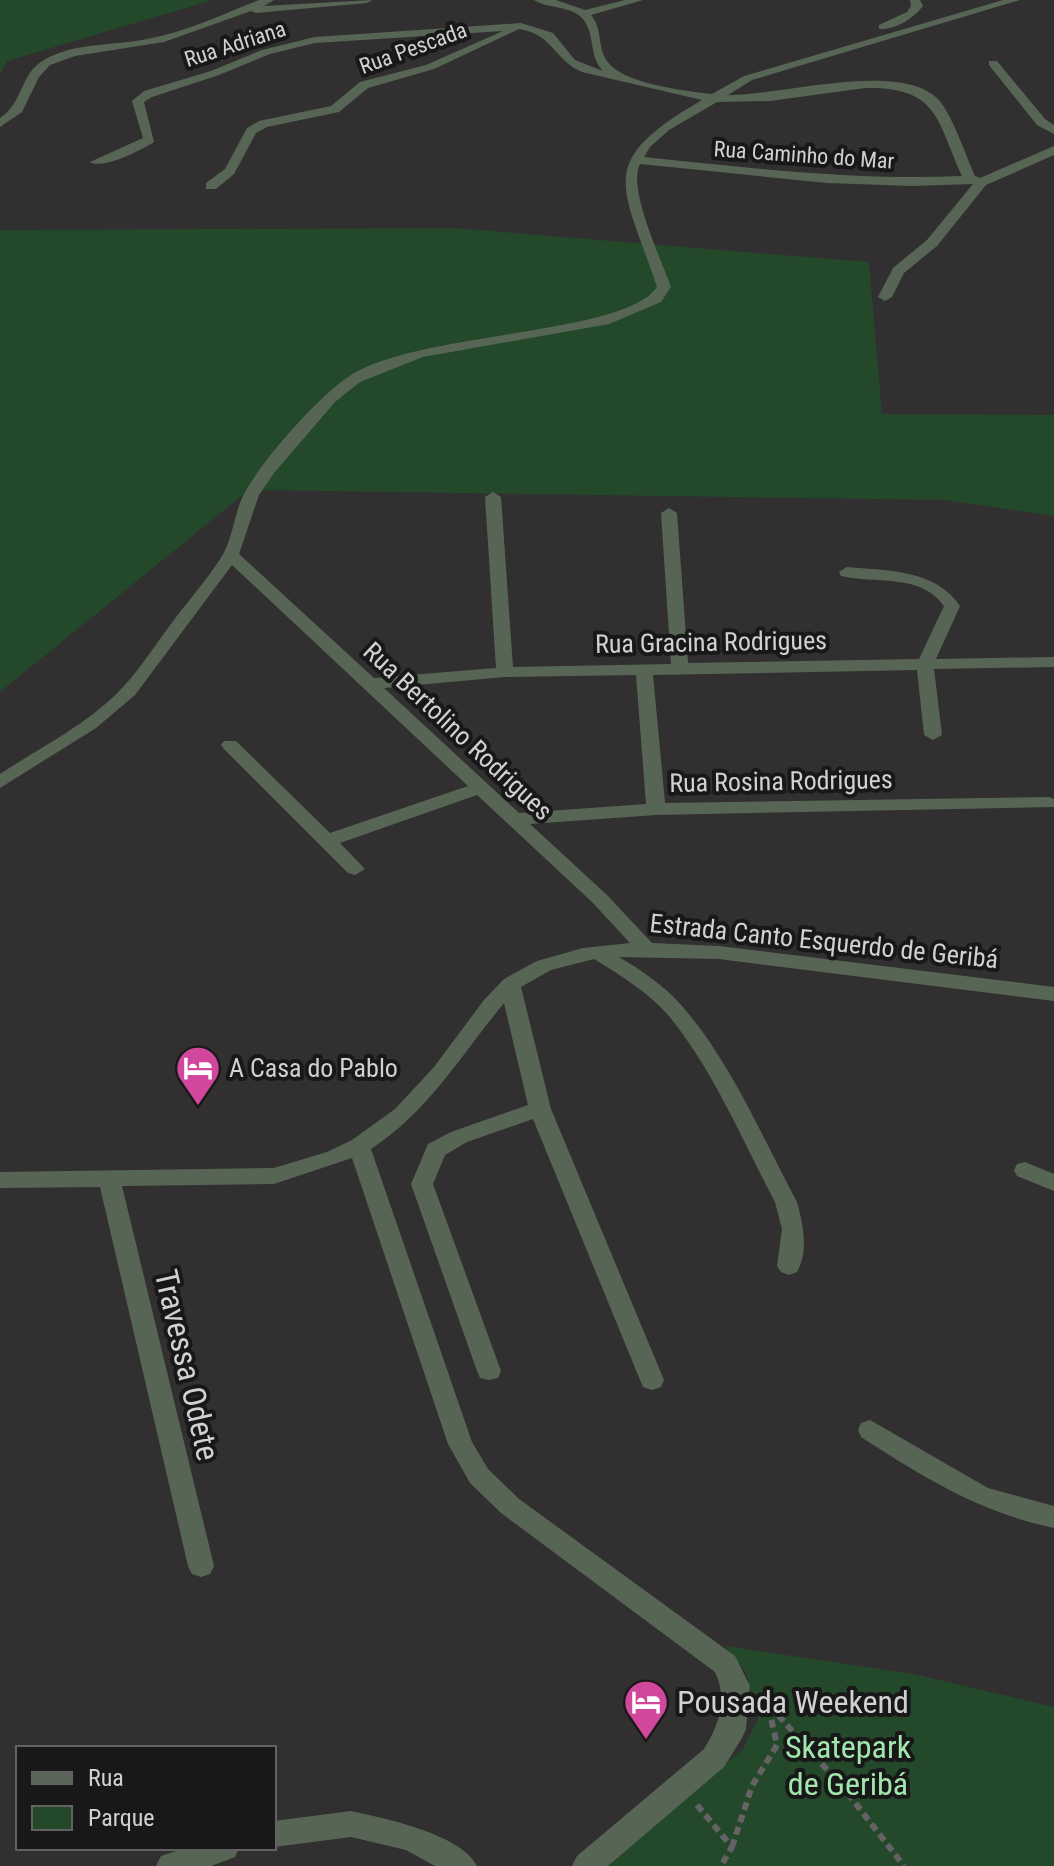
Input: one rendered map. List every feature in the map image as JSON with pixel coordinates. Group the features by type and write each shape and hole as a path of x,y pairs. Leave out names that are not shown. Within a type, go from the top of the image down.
{"street":[{"path":"0,123 19,112 35,72 46,64 81,52 159,40 269,0"},
{"path":"237,12 367,0"},
{"path":"539,0 585,13 638,0"},
{"path":"824,53 911,14 917,9 915,0"},
{"path":"0,782 90,724 129,691 231,555 251,495 268,470 330,399 355,379 381,366 420,353 604,321 656,299 664,287 632,194 631,170 645,145 665,127 748,78 824,53 1015,0"},
{"path":"585,13 591,20 596,56 607,70 622,81"},
{"name":"Rua Adriana","path":"96,162 150,139 138,101 148,94 215,73 266,52 315,40 360,35 521,26 542,30 554,37 572,62 622,81 713,97 750,99 860,85 912,87 927,94 935,103 976,181"},
{"name":"Rua Pescada","path":"211,186 230,171 251,131 263,124 335,109 364,85 430,67 521,26"},
{"path":"993,63 1041,122 1054,130"},
{"path":"885,297 898,271 932,243 976,181 1054,150"},
{"name":"Rua Caminho do Mar","path":"635,160 827,179 976,181"},
{"path":"493,497 505,672"},
{"path":"669,513 680,669"},
{"name":"Rua Bertolino Rodrigues","path":"231,555 600,899 646,948"},
{"path":"847,572 915,581 935,587 947,596 952,606 925,664 933,735"},
{"name":"Rua Gracina Rodrigues","path":"369,684 505,672 1054,662"},
{"path":"644,669 656,809"},
{"path":"230,745 355,869"},
{"path":"329,840 479,788"},
{"name":"Rua Rosina Rodrigues","path":"515,819 656,809 1049,803"},
{"name":"Estrada Canto Esquerdo de Geribá","path":"0,1180 274,1176 310,1168 360,1148 389,1127 430,1087 510,985 549,964 597,952 646,948 723,953 1054,994"},
{"path":"597,952 636,976 673,1008 701,1044 786,1202 793,1229 789,1266"},
{"path":"510,985 540,1109 652,1380"},
{"path":"489,1371 422,1184 436,1150 459,1137 540,1109"},
{"path":"360,1148 460,1444 479,1476 510,1506 725,1664 736,1686 732,1729 714,1758 587,1866"},
{"path":"1025,1170 1054,1183"},
{"name":"Travessa Odete","path":"109,1179 201,1566"},
{"path":"870,1430 974,1495 1020,1512 1054,1517"},
{"path":"276,1834 351,1824 412,1838 462,1866"},
{"path":"171,1866 219,1850"}],"path":[{"path":"736,1686 766,1697 904,1866"},
{"path":"721,1866 732,1847 752,1786 777,1745 766,1697"},
{"path":"681,1786 732,1847"}],"green space":[{"path":"0,0 213,0 7,61 0,74"},
{"path":"454,228 869,262 882,414 1054,415 1054,516 944,500 249,490 0,692 0,230"},
{"name":"Skatepark de Geribá","path":"725,1646 914,1674 1054,1707 1054,1866 608,1866 742,1750 759,1717 746,1673"}],"place":[{"name":"A Casa do Pablo","path":"198,1107"},
{"name":"Pousada Weekend","path":"646,1741"}]}
